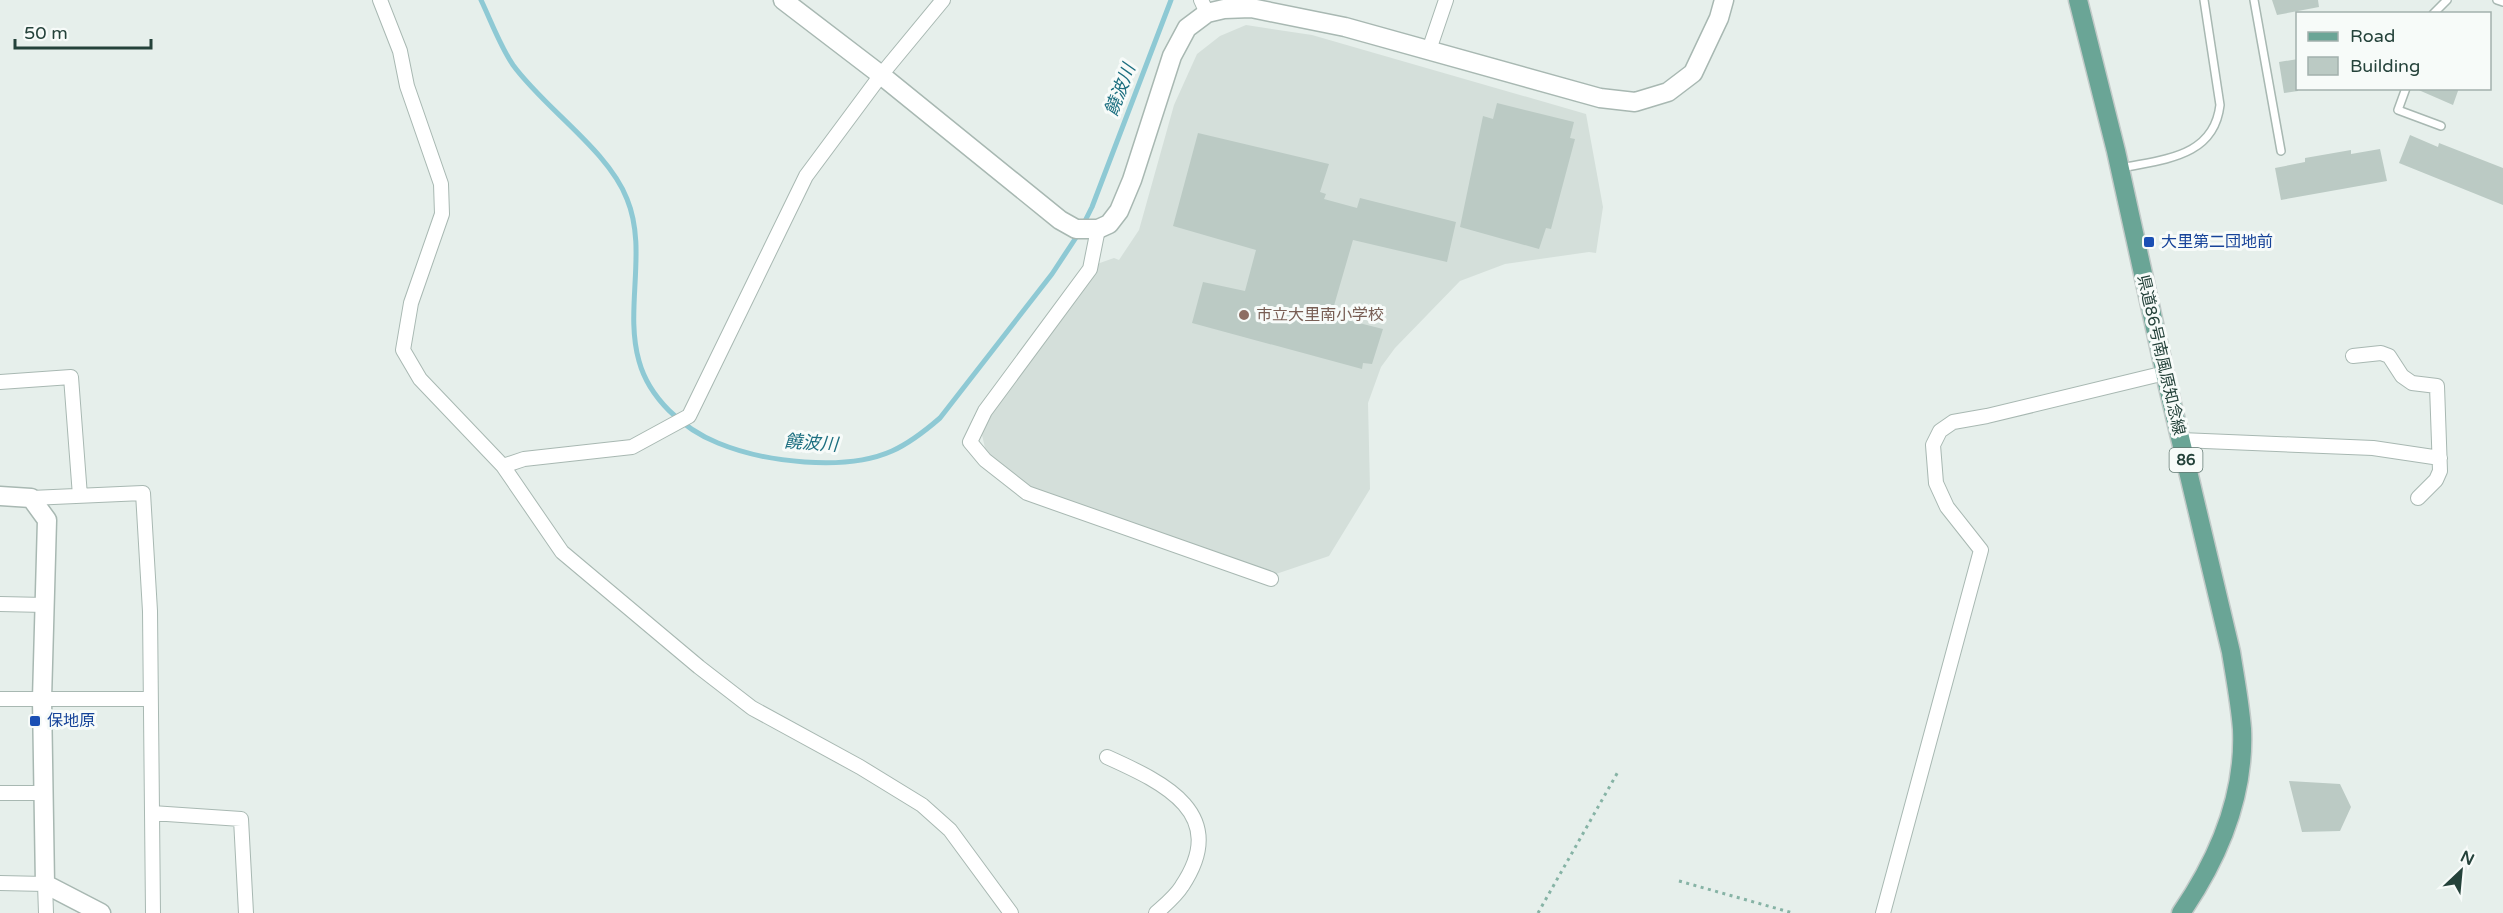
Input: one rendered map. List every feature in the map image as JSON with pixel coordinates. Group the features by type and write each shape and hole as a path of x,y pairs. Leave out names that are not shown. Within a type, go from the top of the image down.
{"main road":[{"name":"県道86号南風原知念線","path":"2078,0 2231,652 2242,731 2239,779 2226,828 2184,912"}],"street":[{"path":"380,0 400,51 407,86 441,184 442,214 411,303 403,350 420,379 503,466 562,552 699,667 752,708 860,767 922,806 950,830 1011,913"},
{"path":"783,0 881,75 1060,220 1076,229 1098,229 1109,224 1119,211 1132,180 1172,56 1187,28 1204,6 1224,9 1251,8 1346,27 1600,98 1635,102 1668,92 1693,73 1719,18 1724,0"},
{"path":"503,466 524,459 632,447 689,416 806,176 881,75 943,0"},
{"path":"1429,50 1446,0"},
{"path":"1098,229 1090,269 985,411 970,442 985,460 1027,493 1271,579"},
{"path":"2353,356 2381,353 2389,356 2402,376 2412,383 2437,386 2440,471 2436,480 2418,498"},
{"path":"1882,913 1981,550 1947,507 1936,483 1933,445 1940,430 1953,422 1998,414 2165,373"},
{"path":"0,382 71,377 80,496"},
{"path":"2181,440 2373,448 2440,458"},
{"path":"0,496 31,498 143,493 150,611 153,913"},
{"path":"31,498 47,520 42,699 46,913"},
{"path":"0,604 45,605"},
{"path":"0,699 150,699"},
{"path":"1107,757 1145,774 1186,803 1200,837 1194,863 1182,888 1156,913"},
{"path":"0,793 44,793"},
{"path":"152,813 241,819 246,913"},
{"path":"0,883 45,884 101,913"}],"lane":[{"path":"2119,169 2191,151 2213,131 2220,105 2204,0"},
{"path":"2254,0 2281,151"},
{"path":"2435,12 2447,0"},
{"path":"2497,0 2503,2"},
{"path":"2405,90 2398,110 2441,126"}],"path":[{"path":"1538,913 1619,770"},
{"path":"1679,881 1793,913"}],"shaded area":[{"name":"市立大里南小学校","path":"1246,25 1312,35 1586,114 1603,207 1596,253 1589,252 1505,264 1460,281 1395,348 1381,367 1368,403 1370,489 1329,556 1276,574 1030,487 986,452 982,435 989,416 1097,264 1114,258 1119,260 1139,230 1174,105 1197,54 1220,36"}],"building":[{"path":"2272,0 2318,0 2319,7 2277,15"},
{"path":"2296,59 2296,90 2298,91 2284,93 2279,62"},
{"path":"2419,90 2458,90 2453,105"},
{"path":"1497,103 1574,122 1570,138 1575,139 1551,229 1546,228 1539,249 1460,227 1483,116 1493,119"},
{"path":"1198,133 1329,164 1320,192 1326,194 1324,199 1357,208 1360,198 1456,222 1447,262 1353,240 1331,316 1383,329 1372,364 1363,363 1362,369 1192,323 1203,282 1245,291 1256,250 1173,226"},
{"path":"2410,135 2438,147 2439,143 2503,168 2503,205 2399,163"},
{"path":"2380,149 2387,181 2281,200 2275,168 2305,162 2305,158 2351,150 2351,154"},
{"path":"2289,781 2340,784 2351,807 2340,831 2302,832"}],"waterway":[{"name":"饒波川","path":"481,0 513,65 591,147 618,181 633,218 636,239 635,341 644,375 659,400 669,411 692,429 718,443 758,455 828,463 873,457 905,444 940,418 1052,274 1079,233"},
{"name":"饒波川","path":"1083,225 1092,207 1171,0"}],"place":[{"name":"大里第二団地前","path":"2149,242"},
{"name":"市立大里南小学校","path":"1244,315"},
{"name":"保地原","path":"35,721"}]}
